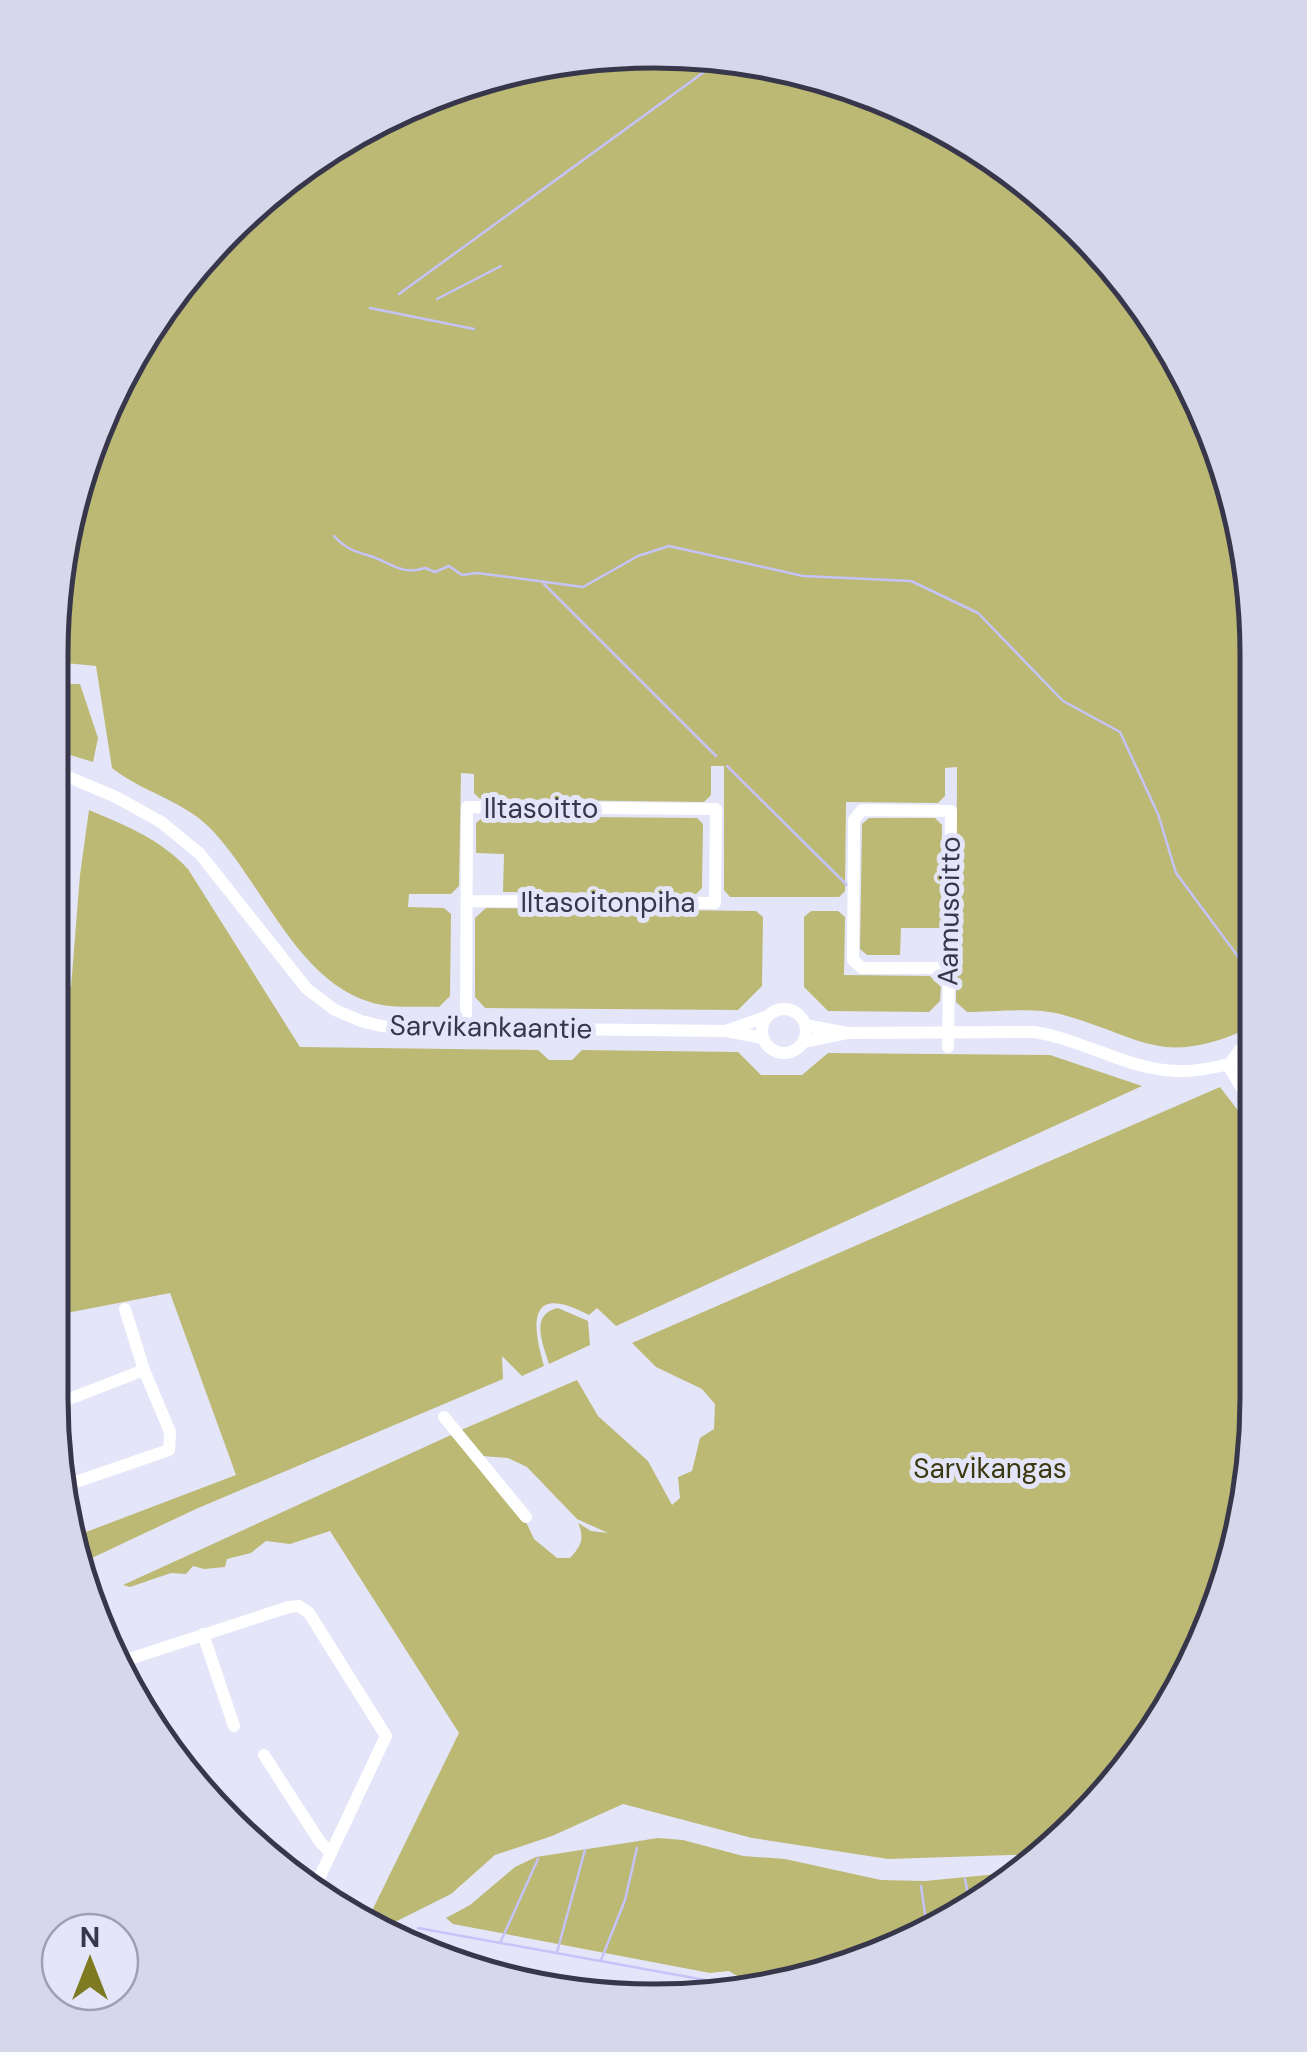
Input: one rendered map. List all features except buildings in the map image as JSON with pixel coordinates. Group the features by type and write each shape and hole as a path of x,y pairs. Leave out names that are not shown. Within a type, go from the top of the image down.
{"street":[{"name":"Sarvikankaantie","path":"68,777 162,822 200,854 298,979 335,1010 381,1026 726,1030 763,1038 767,1046 782,1053 803,1042 847,1032"},
{"name":"Iltasoitto","path":"466,1028 467,808 716,810"},
{"name":"Iltasoitonpiha","path":"468,900 715,903 716,810"},
{"name":"Aamusoitto","path":"948,968 862,968 852,960 854,820 862,810 950,811 948,1040"},
{"name":"Sarvikankaantie","path":"726,1030 774,1011 789,1010 802,1018 805,1025 847,1032 948,1040 1034,1032 1060,1036 1152,1068 1178,1071 1240,1061"},
{"path":"763,1038 762,1026 768,1016"},
{"path":"803,1042 805,1025"},
{"path":"1240,1050 1228,1065 1240,1085"},
{"path":"74,1483 169,1450 170,1432 125,1310"},
{"path":"68,1399 144,1370"},
{"path":"444,1417 526,1517"},
{"path":"129,1659 289,1607 300,1606 309,1613 386,1736 319,1879"},
{"path":"203,1634 234,1726"},
{"path":"264,1755 320,1842 332,1852"}],"green space":[{"path":"654,68 730,73 805,87 913,128 979,166 1040,213 1118,297 1179,394 1220,502 1238,615 1240,1032 1196,1046 1154,1045 1060,1014 1026,1010 967,1012 956,1002 957,767 945,768 945,796 938,803 846,802 845,891 839,897 730,897 724,890 724,766 711,766 711,795 704,802 480,799 474,793 474,774 461,773 459,886 451,894 409,894 408,907 444,908 451,914 450,996 439,1007 370,1002 344,990 300,951 228,850 199,818 112,768 96,666 68,663 69,615 87,502 112,429 166,328 213,267 267,213 328,166 394,128 502,87 577,73"},
{"path":"68,684 80,684 98,738 93,762 68,754"},
{"path":"89,810 154,841 188,869 300,1047 538,1050 549,1060 572,1060 582,1050 738,1052 761,1075 802,1075 828,1053 1050,1055 1142,1086 616,1326 597,1308 589,1315 569,1306 545,1305 537,1322 544,1366 522,1376 502,1356 503,1379 196,1509 90,1559 83,1533 236,1475 170,1293 68,1313 68,987"},
{"path":"484,816 697,818 703,824 702,888 696,894 503,892 504,854 476,853 476,823"},
{"path":"869,818 935,818 942,825 941,928 901,928 900,955 867,955 860,949 862,824"},
{"path":"486,908 756,911 763,917 762,986 738,1010 485,1008 475,997 475,918"},
{"path":"811,911 838,911 845,917 844,975 930,976 941,987 940,1001 929,1012 828,1011 804,987 804,917"},
{"name":"Sarvikangas","path":"1220,1087 1240,1113 1240,1398 1234,1475 1220,1550 1195,1623 1161,1692 1118,1755 1068,1813 1020,1855 888,1859 752,1838 623,1804 552,1836 495,1855 451,1894 393,1923 371,1912 459,1733 330,1531 290,1544 266,1541 251,1553 227,1559 225,1567 193,1566 186,1574 171,1573 130,1587 123,1585 451,1435 526,1522 534,1539 557,1558 570,1558 581,1542 578,1523 591,1531 608,1533 577,1519 527,1467 508,1458 482,1456 461,1430 577,1380 598,1416 648,1461 672,1505 680,1498 678,1477 692,1471 700,1438 714,1429 715,1404 702,1389 656,1367 632,1343"},
{"path":"558,1308 588,1321 590,1345 549,1364 541,1323 549,1311"},
{"path":"658,1838 881,1880 925,1881 995,1874 946,1906 878,1940 805,1965 740,1977 729,1971 710,1973 453,1924 446,1918 470,1905 515,1867 536,1857"}],"waterway":[{"path":"399,294 706,70"},
{"path":"437,299 501,266"},
{"path":"370,308 474,329"},
{"path":"334,536 350,549 403,569 425,568 435,572 449,566 462,575 477,573 583,587 638,556 669,546 803,576 911,581 978,613 1063,701 1120,732 1157,812"},
{"path":"544,584 716,756"},
{"path":"727,766 847,885"},
{"path":"1158,814 1176,873 1240,959"},
{"path":"601,1960 625,1900 637,1848"},
{"path":"557,1952 585,1850"},
{"path":"501,1941 538,1859"},
{"path":"965,1879 968,1893"},
{"path":"921,1886 925,1917"},
{"path":"418,1928 711,1981"}]}
